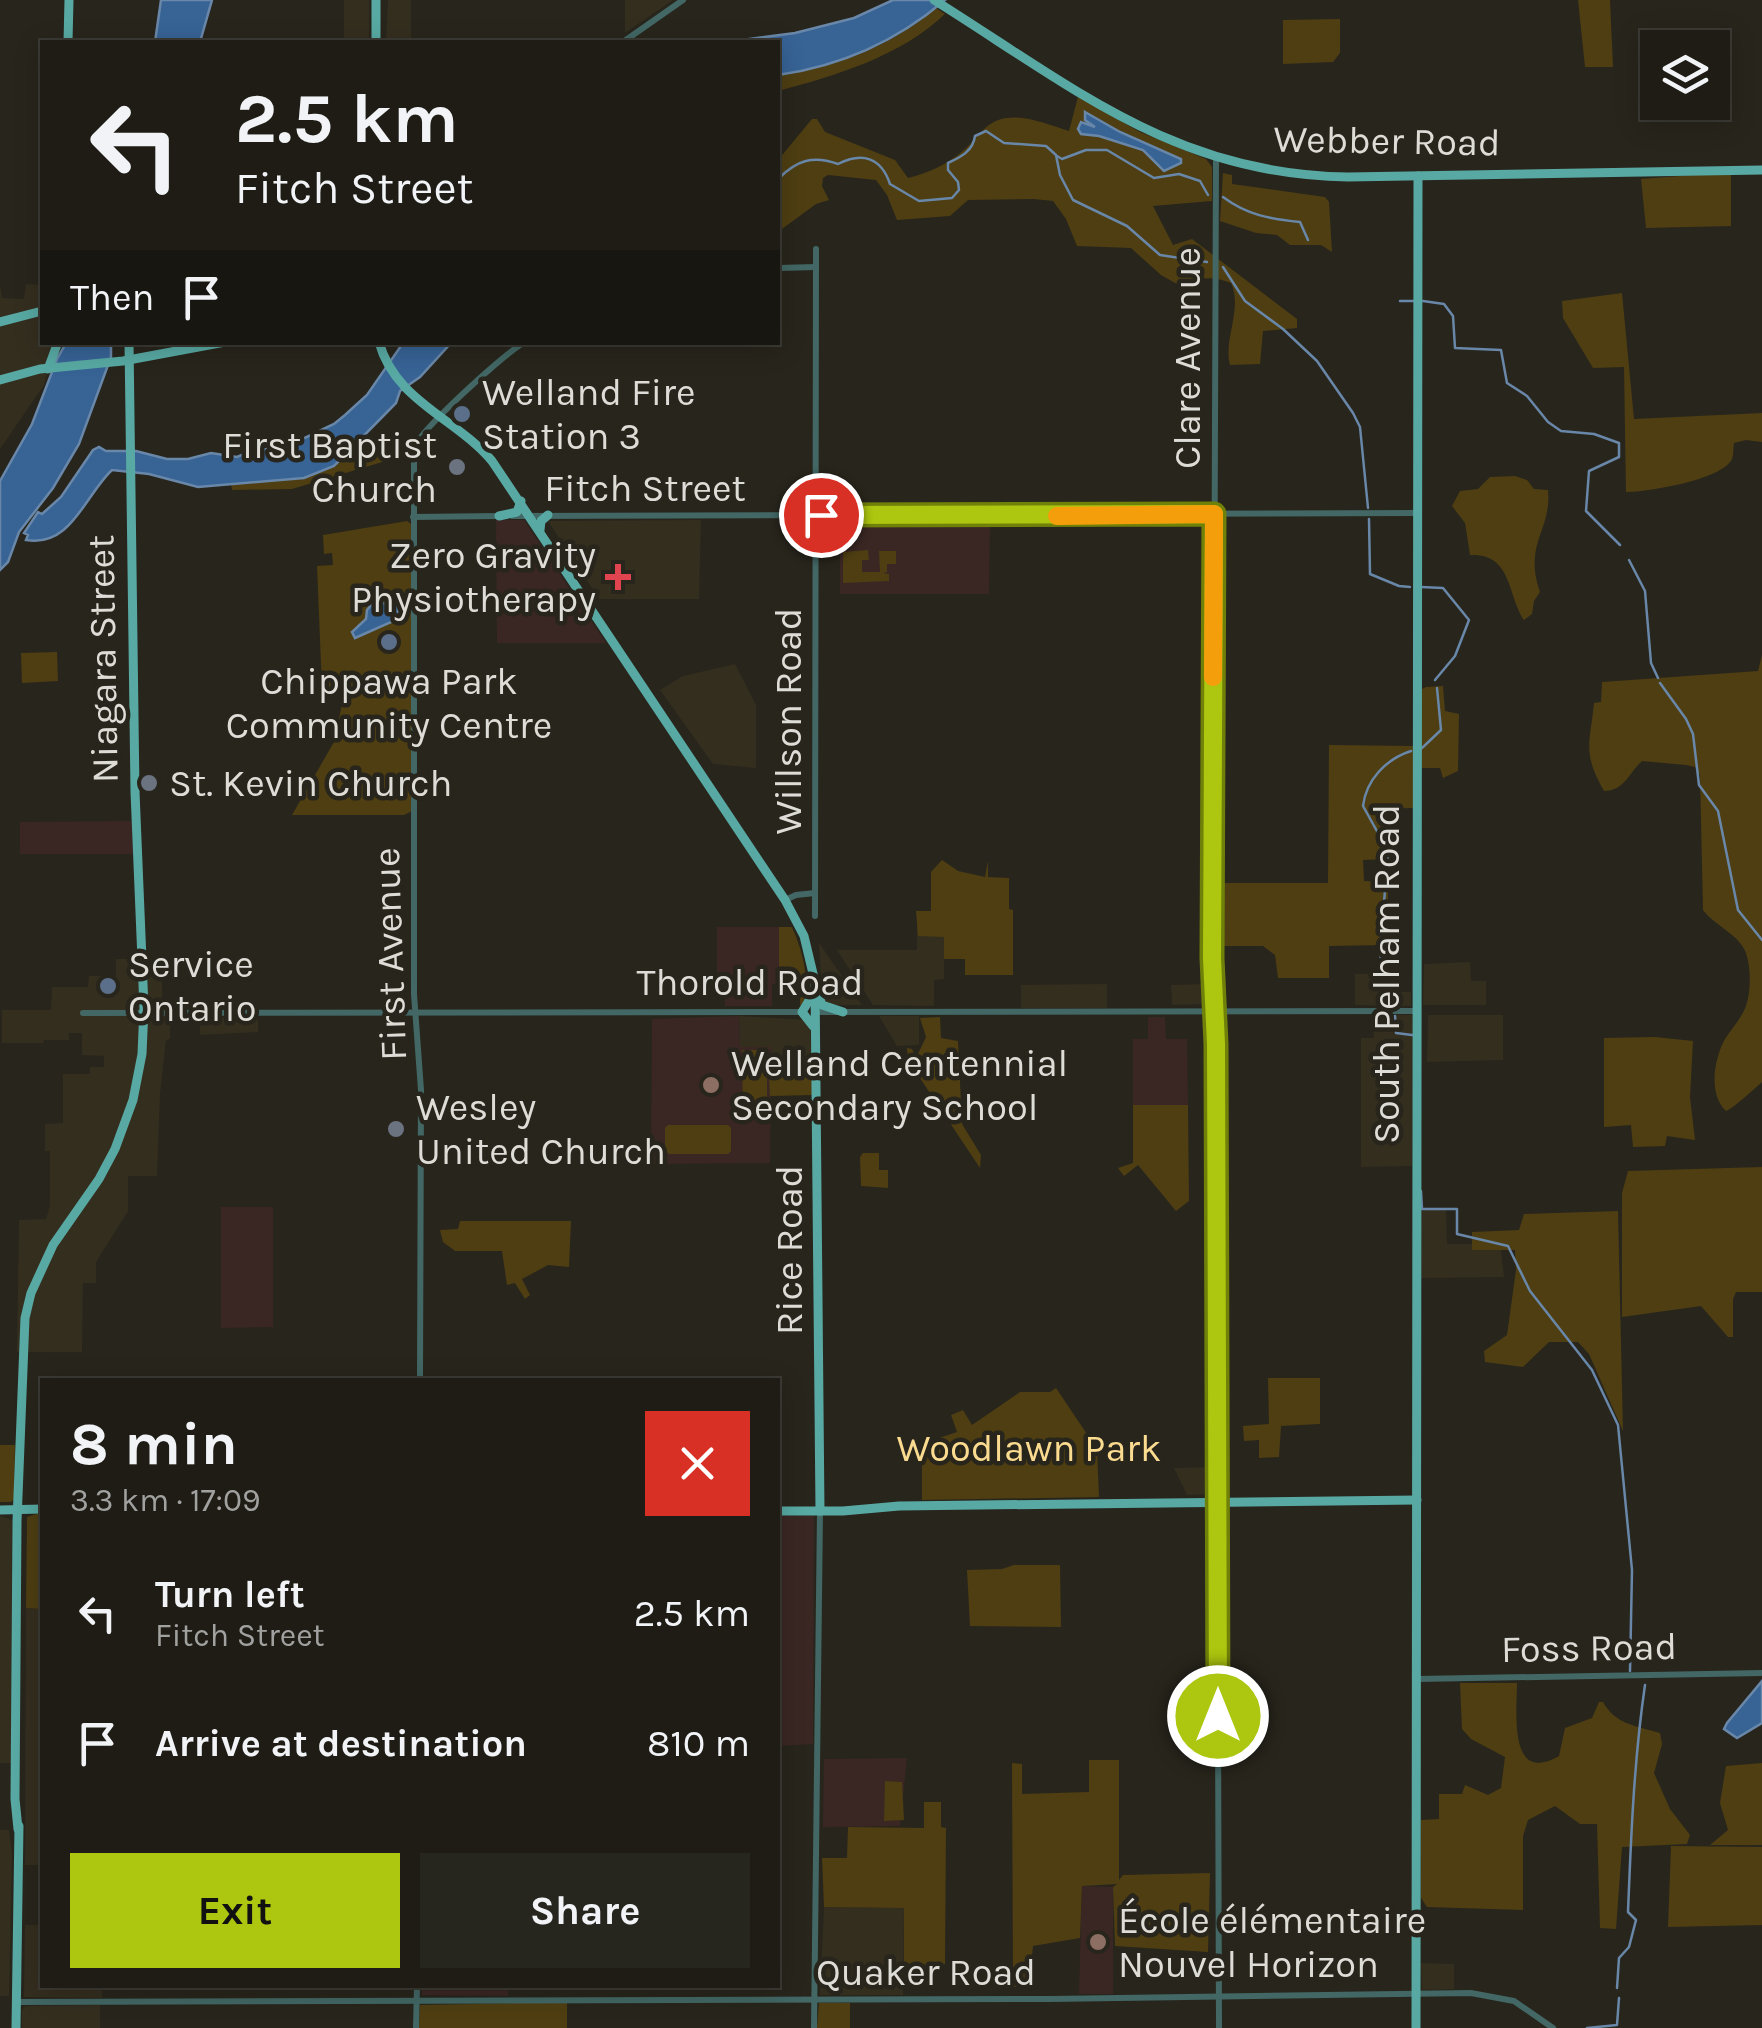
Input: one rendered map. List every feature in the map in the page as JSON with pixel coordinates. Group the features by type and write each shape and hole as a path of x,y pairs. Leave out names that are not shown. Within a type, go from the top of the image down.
{"main road":[{"path":"68,40 69,0"},
{"path":"376,0 376,40"},
{"name":"Webber Road","path":"938,3 1124,120 1216,158 1296,175 1762,170"},
{"name":"South Pelham Road","path":"1416,2028 1418,176"},
{"path":"0,322 40,312"},
{"path":"51,368 55,345"},
{"name":"Niagara Street","path":"16,2028 24,1336 31,1293 59,1238 116,1149 139,1069 129,345"},
{"path":"0,380 51,368 207,345"},
{"name":"Rice Road","path":"380,345 385,360 410,395 484,451 521,501 785,900 804,936 815,982 816,1012 820,1508"},
{"path":"499,516 515,514 521,501"},
{"path":"540,533 540,524 548,515"},
{"path":"815,982 822,1005 842,1012"},
{"path":"815,982 811,1002 800,1012 816,1032"},
{"name":"Thorold Road","path":"800,1012 816,1012"},
{"path":"780,1508 1416,1500"},
{"name":"Niagara Street","path":"18,1829 17,1538 21,1507"},
{"path":"0,1509 40,1507"},
{"path":"0,1509 13,1516 17,1538"}],"street":[{"path":"626,40 682,0"},
{"name":"Clare Avenue","path":"1216,158 1214,1012 1219,2028"},
{"name":"Willson Road","path":"815,916 816,249"},
{"path":"780,268 816,268"},
{"name":"First Avenue","path":"420,1378 415,444 520,345"},
{"name":"Fitch Street","path":"414,517 1416,512"},
{"path":"785,900 815,893"},
{"path":"404,1012 415,1000"},
{"name":"Thorold Road","path":"816,1012 1416,1010"},
{"name":"Thorold Road","path":"83,1013 800,1012"},
{"name":"Rice Road","path":"814,2028 820,1508"},
{"name":"Foss Road","path":"1417,1679 1762,1673"},
{"path":"416,2028 417,1988"},
{"name":"Quaker Road","path":"16,2002 1493,1995 1521,2005 1553,2028"}],"shaded area":[{"path":"344,0 369,0 369,40 344,40"},
{"path":"388,0 411,0 411,40 386,40"},
{"path":"625,0 673,0 625,33"},
{"path":"0,284 2,298 24,299 26,284 40,285 40,345 55,345 44,385 0,449"},
{"path":"496,520 524,520 606,643 497,643"},
{"path":"701,520 699,599 599,599 548,521"},
{"path":"840,520 990,521 989,594 840,594"},
{"path":"735,664 756,705 756,768 713,764 660,690 683,676"},
{"path":"132,821 133,854 20,854 20,822"},
{"path":"917,913 944,913 944,979 934,980 934,1006 873,1005 837,950 917,950"},
{"path":"717,927 779,927 779,984 772,984 772,1006 725,1006 724,984 717,984"},
{"path":"819,943 862,1005 828,1005 822,997"},
{"path":"116,959 144,959 146,976 162,977 162,1007 170,1008 170,1039 166,1040 160,1094 157,1176 128,1176 128,1211 96,1262 96,1283 83,1283 82,1352 17,1352 19,1220 46,1219 50,1206 50,1151 45,1151 45,1124 63,1123 63,1074 90,1074 90,1067 104,1067 104,1056 82,1055 82,1033 69,1033 69,1040 2,1043 2,1010 51,1010 52,987 88,987 89,976 116,976"},
{"path":"1470,962 1471,981 1486,981 1486,1005 1423,1005 1424,964"},
{"path":"1355,974 1389,974 1390,992 1411,992 1411,1006 1355,1005"},
{"path":"1107,984 1107,1008 1021,1008 1021,985"},
{"path":"1209,984 1210,1004 1172,1005 1171,985"},
{"path":"1374,1015 1413,1015 1412,1166 1361,1167 1361,1038 1374,1038"},
{"path":"1428,1015 1503,1015 1503,1060 1427,1062"},
{"path":"739,1016 807,1020 813,1074 771,1074 771,1047 740,1048"},
{"name":"Welland Centennial Secondary School","path":"739,1016 740,1047 771,1047 770,1163 651,1164 652,1019"},
{"path":"879,1016 919,1016 919,1045 897,1046"},
{"path":"1148,1017 1165,1017 1166,1039 1187,1039 1188,1105 1133,1105 1133,1039 1148,1039"},
{"path":"200,1018 258,1018 258,1032 200,1035"},
{"path":"221,1207 273,1207 273,1327 221,1328"},
{"path":"1420,1210 1446,1210 1447,1244 1472,1244 1473,1250 1501,1250 1504,1277 1420,1278"},
{"path":"1213,1467 1215,1494 1187,1495 1174,1468"},
{"path":"0,1516 12,1520 11,1763 0,1763"},
{"path":"780,1516 814,1516 813,1744 780,1746"},
{"path":"26,1608 40,1609 40,1865 25,1865"},
{"path":"907,1758 900,1826 823,1827 824,1759"},
{"path":"0,1830 9,1830 12,1853 9,1996 0,1996"},
{"name":"École élémentaire Nouvel Horizon","path":"1082,1886 1113,1887 1113,1994 1079,1994"},
{"path":"824,1907 904,1908 903,1995 820,1995"},
{"path":"25,1925 40,1925 40,1988 102,1988 102,1998 24,1997"},
{"path":"1421,1963 1454,1964 1454,1989 1422,1990"},
{"path":"421,1988 508,1988 508,1996 422,1995"},
{"path":"100,2005 100,2028 22,2028 25,2006"}],"green space":[{"path":"1578,0 1610,0 1613,67 1585,67"},
{"path":"936,8 945,14 888,53 780,90 780,75 861,53 919,22"},
{"path":"1340,19 1340,53 1333,62 1283,64 1283,20"},
{"path":"1078,97 1140,132 1206,159 1212,167 1212,201 1153,206 1173,245 1192,239 1297,319 1297,328 1263,331 1260,364 1230,365 1235,303 1231,283 1206,278 1184,288 1161,275 1131,248 1077,246 1053,201 968,200 950,216 897,220 876,180 828,175 822,186 829,200 816,204 780,231 780,158 812,119 817,119 825,132 895,160 908,178 951,160 1000,119 1030,119 1069,131"},
{"path":"1731,172 1731,226 1646,228 1641,179"},
{"path":"1223,173 1232,175 1232,184 1325,197 1329,202 1332,252 1321,245 1290,245 1277,235 1256,233 1220,221"},
{"path":"1622,293 1634,419 1762,413 1762,442 1734,443 1732,459 1700,479 1626,492 1624,367 1593,368 1563,318 1562,301"},
{"path":"410,450 399,457 292,489 232,490 231,483 308,475 348,453"},
{"path":"1515,476 1527,480 1534,489 1548,490 1535,561 1540,592 1532,614 1524,620 1501,568 1484,556 1470,555 1465,523 1452,506 1460,491 1478,489 1490,477"},
{"path":"407,521 411,524 412,811 404,815 292,815 334,742 345,690 322,688 317,566 333,565 332,553 324,554 323,535"},
{"path":"868,550 869,560 862,560 862,572 880,572 879,551 896,551 896,564 887,564 887,572 883,573 889,574 889,581 843,583 843,552"},
{"path":"57,652 58,681 22,683 21,653"},
{"path":"1762,655 1762,1082 1726,1111 1715,1086 1716,1066 1725,1039 1746,1006 1750,972 1743,947 1703,910 1700,775 1695,767 1642,761 1621,785 1604,791 1590,757 1590,739 1594,703 1601,702 1602,682 1758,671"},
{"path":"1443,686 1445,711 1459,714 1458,771 1443,778 1440,768 1418,768 1420,690"},
{"path":"1329,745 1413,746 1413,808 1377,809 1377,820 1388,820 1389,859 1363,860 1364,881 1388,882 1388,945 1329,946 1329,978 1278,978 1275,955 1263,946 1215,946 1216,883 1328,883"},
{"path":"942,860 958,871 985,877 988,861 988,877 1009,878 1013,975 965,975 965,959 944,959 944,937 918,936 916,911 931,911 931,872"},
{"path":"779,927 792,927 799,946 806,974 805,1004 800,1005 800,988 779,988"},
{"path":"940,1017 941,1038 958,1041 962,1124 981,1155 980,1168 908,1060 907,1048 912,1049 916,1058 926,1037 920,1018"},
{"path":"1604,1038 1693,1041 1690,1097 1695,1140 1667,1136 1665,1146 1633,1147 1631,1125 1604,1127"},
{"path":"742,1050 767,1050 767,1117 743,1118"},
{"path":"774,1071 775,1075 807,1075 813,1071 813,1095 770,1096 769,1078 774,1077"},
{"path":"1133,1105 1188,1105 1189,1201 1176,1211 1138,1165 1124,1176 1118,1168 1133,1163"},
{"path":"668,1125 728,1125 731,1151 669,1154 665,1151"},
{"path":"863,1153 879,1153 879,1170 888,1170 888,1188 861,1186"},
{"path":"1762,1167 1762,1292 1736,1292 1733,1337 1728,1337 1701,1306 1622,1317 1622,1193 1628,1171"},
{"path":"1618,1211 1623,1431 1589,1354 1578,1342 1549,1342 1523,1367 1485,1362 1484,1351 1507,1335 1515,1250 1472,1250 1472,1232 1519,1230 1524,1214"},
{"path":"460,1221 571,1221 569,1267 548,1265 522,1279 530,1295 525,1299 515,1283 507,1285 502,1251 455,1251 443,1242 440,1230 458,1229"},
{"path":"1268,1378 1320,1378 1320,1424 1281,1426 1279,1457 1259,1458 1259,1440 1244,1441 1243,1426 1269,1424"},
{"name":"Woodlawn Park","path":"1056,1388 1097,1449 1099,1497 922,1500 922,1450 957,1432 951,1415 963,1410 972,1425 1020,1392 1050,1392"},
{"path":"0,1445 15,1445 11,1502 0,1502"},
{"path":"40,1513 40,1609 26,1608 27,1517"},
{"path":"1060,1565 1061,1627 970,1626 967,1570"},
{"path":"1460,1683 1517,1683 1519,1742 1523,1754 1531,1761 1543,1762 1559,1756 1565,1728 1592,1718 1599,1702 1620,1720 1660,1733 1662,1744 1654,1773 1670,1809 1690,1835 1687,1844 1622,1847 1616,1929 1600,1928 1597,1824 1580,1824 1555,1806 1528,1820 1523,1836 1523,1910 1427,1907 1421,1898 1421,1820 1439,1819 1439,1794 1462,1794 1465,1785 1488,1795 1501,1788 1505,1757 1471,1739 1462,1729"},
{"path":"1089,1760 1119,1760 1119,1880 1123,1875 1210,1873 1208,1952 1115,1946 1113,1887 1117,1884 1082,1886 1080,1938 1033,1946 1029,1986 1013,1987 1012,1763 1022,1764 1022,1794 1089,1792"},
{"path":"1762,1763 1762,1845 1710,1845 1728,1830 1720,1803 1726,1766"},
{"path":"885,1781 902,1782 904,1820 884,1821"},
{"path":"924,1802 941,1802 941,1827 946,1828 945,1964 931,1964 931,1986 904,1986 904,1908 824,1907 822,1858 847,1858 848,1827 924,1828"},
{"path":"1671,1846 1762,1847 1762,1925 1668,1927"},
{"path":"567,2002 567,2028 419,2028 420,2005"},
{"path":"819,2003 850,2003 850,2028 817,2028"}],"water":[{"path":"161,0 212,0 201,40 155,40"},
{"path":"893,0 945,0 907,28 867,50 801,71 780,75 780,40 742,40 795,33 854,18"},
{"path":"1085,112 1181,159 1181,163 1164,171 1143,150 1081,134 1081,122 1095,127 1085,120"},
{"path":"65,345 111,345 111,357 79,444 53,488 19,532 8,562 0,570 0,481 32,424"},
{"path":"402,345 449,345 420,377 400,391 396,403 334,466 304,478 198,487 149,474 112,470 66,528 42,540 26,540 28,535 24,533 38,512 42,514 61,497 99,447 167,459 211,453 237,457 290,445 334,424 367,395"},
{"path":"372,604 398,604 398,619 355,638 352,632 366,619 367,610"},
{"path":"1762,1681 1762,1723 1737,1738 1724,1729"}],"waterway":[{"path":"780,177 806,161 838,164 863,158 876,163 890,184 919,201 952,198 959,190 948,163 966,153 975,136 986,131 1004,143 1046,146 1056,155 1060,175 1073,200 1127,226 1160,255 1207,262"},
{"path":"1057,156 1062,159 1086,150 1107,150 1154,178 1179,174 1200,181 1208,195"},
{"path":"1223,197 1259,215 1300,222 1308,240"},
{"path":"1223,267 1245,301 1317,361 1353,413 1360,427 1368,508"},
{"path":"1400,301 1413,301"},
{"path":"1423,301 1444,304 1453,316 1455,348 1501,350 1507,383 1527,396 1548,422 1561,431 1594,434 1619,443 1619,457 1589,471 1586,511 1620,545"},
{"path":"1369,519 1370,574 1410,587"},
{"path":"1629,560 1645,591 1651,663 1658,678"},
{"path":"1421,587 1443,588 1469,620 1455,656 1435,680"},
{"path":"1660,683 1693,734 1699,785 1718,811 1738,910 1762,940"},
{"path":"1422,748 1441,730 1437,688"},
{"path":"1395,1006 1380,955 1388,851 1363,806 1368,788 1379,772 1393,759 1411,751"},
{"path":"1395,1016 1396,1033 1412,1035"},
{"path":"1421,1191 1422,1209 1457,1209 1457,1234 1508,1246 1530,1291 1592,1370 1618,1425 1632,1570 1630,1671"},
{"path":"1617,1988 1619,1958 1629,1947 1636,1920 1628,1912 1645,1685"},
{"path":"1587,2028 1617,2025 1619,1998"}],"slow traffic":[{"path":"1057,516 1214,514 1213,677"}],"place":[{"name":"Welland Fire Station 3","path":"462,414"},
{"name":"First Baptist Church","path":"457,467"},
{"name":"Zero Gravity Physiotherapy","path":"618,577"},
{"name":"Chippawa Park Community Centre","path":"389,642"},
{"name":"St. Kevin Church","path":"149,783"},
{"name":"Service Ontario","path":"108,986"},
{"name":"Welland Centennial Secondary School","path":"711,1085"},
{"name":"Wesley United Church","path":"396,1129"},
{"name":"École élémentaire Nouvel Horizon","path":"1098,1942"}],"route":[{"path":"821,515 1214,514 1212,958 1216,1044 1218,1716"}]}
